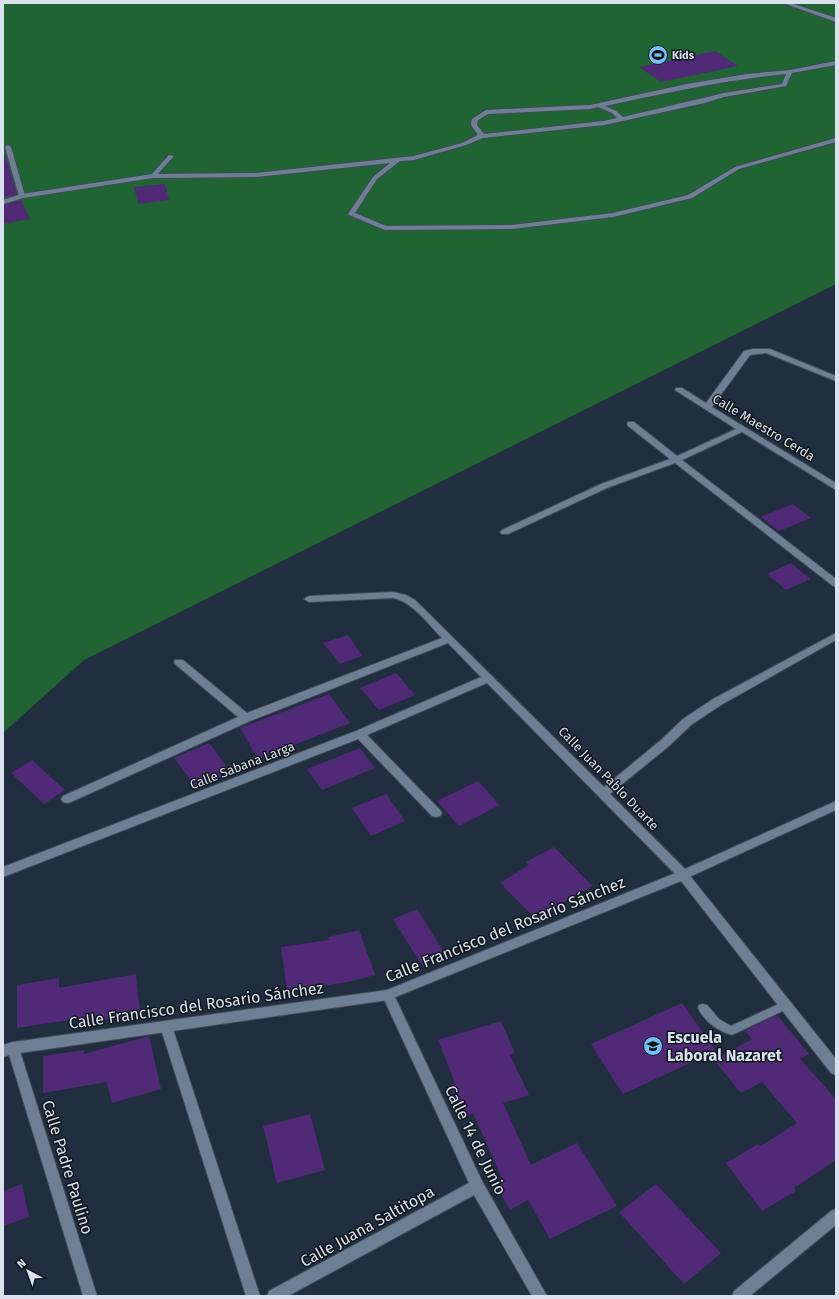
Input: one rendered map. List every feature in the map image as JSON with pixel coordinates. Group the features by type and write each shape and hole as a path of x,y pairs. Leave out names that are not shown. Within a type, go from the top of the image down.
{"street":[{"path":"786,3 836,20"},
{"path":"482,136 474,125 475,119 486,112 504,110 539,110 598,105 695,84 747,76 790,72 836,63"},
{"path":"3,202 22,196 153,176 256,175 414,158 464,144 482,136 604,123 705,101 719,96 772,88 784,84 790,72"},
{"path":"598,105 614,112 622,119"},
{"path":"399,159 374,178 351,214 385,228 512,227 613,215 690,197 737,168 836,140"},
{"path":"707,408 747,353 753,350 768,351 836,379"},
{"name":"Calle Maestro Cerda","path":"679,390 836,487"},
{"path":"631,424 675,460 836,584"},
{"path":"505,532 604,486 675,460 742,429"},
{"name":"Calle Juan Pablo Duarte","path":"309,598 393,595 403,597 412,602 683,875 836,1069"},
{"path":"603,794 687,722 717,702 836,636"},
{"path":"67,799 246,718 450,639"},
{"path":"179,662 246,718"},
{"name":"Calle Sabana Larga","path":"3,872 360,734 488,678"},
{"path":"360,734 436,813"},
{"name":"Calle Francisco del Rosario Sánchez","path":"8,1049 388,995 683,875 836,805"},
{"name":"Calle 14 de Junio","path":"388,995 477,1186 540,1296"},
{"path":"166,1026 253,1296"},
{"name":"Calle Padre Paulino","path":"8,1049 90,1296"},
{"name":"Calle Juana Saltitopa","path":"274,1296 477,1186"},
{"path":"740,1296 836,1216"}],"lane":[{"path":"8,147 22,196"},
{"path":"153,176 171,156"},
{"path":"703,1008 712,1019 724,1029 732,1031 785,1005"}],"green space":[{"path":"3,3 836,3 836,284 84,660 3,733"}],"building":[{"path":"715,51 738,66 661,82 639,67"},
{"path":"5,154 17,194 3,198 3,155"},
{"path":"165,184 169,200 138,204 134,187"},
{"path":"21,200 30,219 3,224 3,205"},
{"path":"793,504 811,518 779,531 761,517"},
{"path":"791,563 810,579 786,590 767,574"},
{"path":"348,635 362,656 340,664 323,643"},
{"path":"396,673 415,695 379,710 360,688"},
{"path":"329,694 350,723 258,759 240,728"},
{"path":"209,743 231,772 197,788 174,758"},
{"path":"360,748 375,768 322,790 307,769"},
{"path":"32,760 65,790 44,804 11,773"},
{"path":"478,781 500,805 459,826 437,801"},
{"path":"386,794 405,821 371,836 352,808"},
{"path":"554,847 592,886 559,905 560,906 538,921 500,883 529,865 526,862"},
{"path":"417,909 445,954 421,964 393,919"},
{"path":"359,930 375,975 348,982 287,991 281,947 329,940 328,937"},
{"path":"136,974 140,1014 81,1024 81,1018 17,1028 17,985 59,978 59,988"},
{"path":"682,1003 716,1051 623,1094 591,1044"},
{"path":"777,1015 809,1054 800,1059 836,1099 836,1160 794,1188 796,1191 762,1211 726,1163 758,1144 761,1146 797,1123 762,1082 741,1093 714,1060 752,1039 745,1031"},
{"path":"501,1021 515,1053 510,1055 529,1095 503,1103 531,1165 577,1143 617,1206 550,1239 528,1200 510,1210 494,1182 502,1178 473,1113 463,1117 450,1085 455,1083 438,1040"},
{"path":"149,1036 161,1089 112,1103 107,1082 43,1093 43,1056 84,1050 84,1054"},
{"path":"310,1114 325,1170 277,1183 263,1126"},
{"path":"22,1184 29,1217 3,1226 3,1191"},
{"path":"656,1184 721,1253 684,1284 619,1212"}],"place":[{"name":"Kids","path":"658,55"},
{"name":"Escuela Laboral Nazaret","path":"653,1046"}]}
